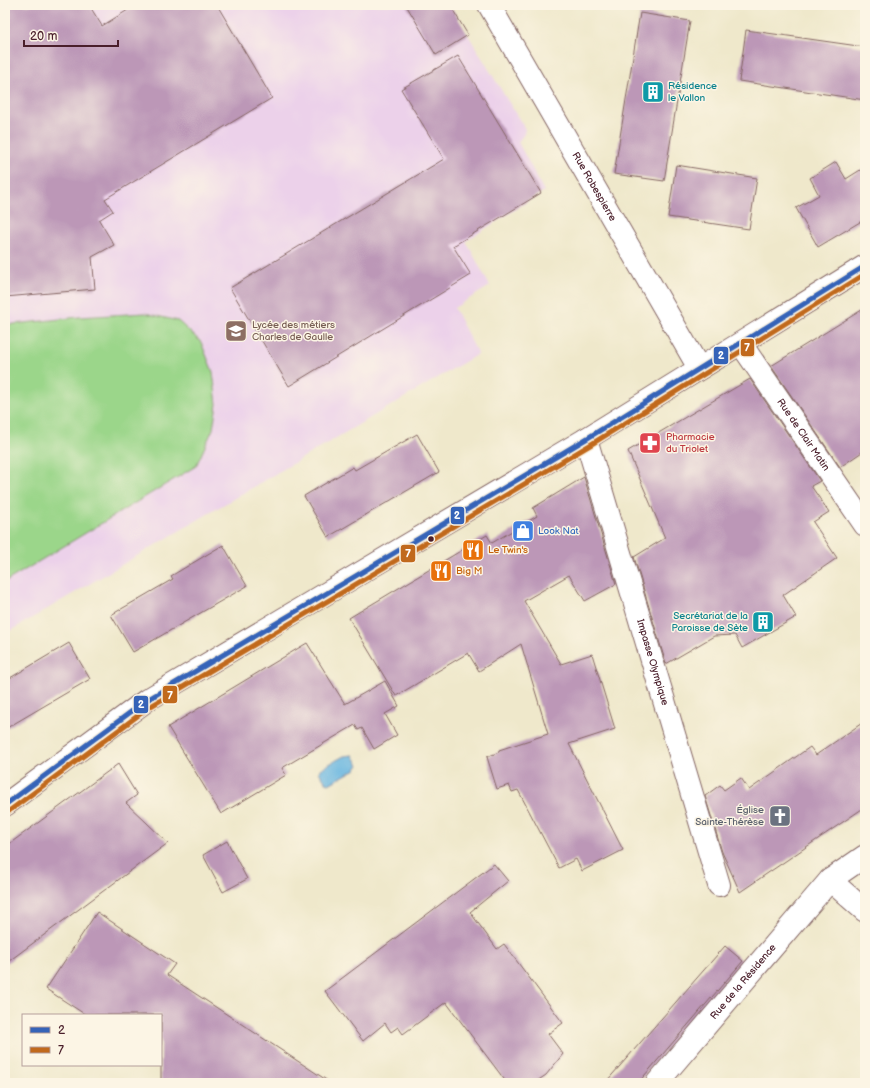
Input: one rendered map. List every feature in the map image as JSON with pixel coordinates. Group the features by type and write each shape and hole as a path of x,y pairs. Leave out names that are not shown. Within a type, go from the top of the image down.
{"street":[{"name":"Rue Robespierre","path":"489,5 699,368"},
{"path":"5,805 147,700 586,439 865,266"},
{"name":"Rue de Clair Matin","path":"741,344 865,525"},
{"name":"Impasse Olympique","path":"586,439 719,885"},
{"name":"Rue de la Résidence","path":"657,1083 830,880 865,856"},
{"path":"830,880 865,911"}],"shaded area":[{"name":"Lycée des métiers Charles de Gaulle","path":"77,5 450,5 525,129 524,134 518,142 544,191 466,241 490,286 454,308 478,354 5,634 5,46"}],"green space":[{"path":"145,313 178,321 201,342 213,372 217,404 213,429 196,466 5,582 5,325 79,317"}],"water":[{"path":"353,755 359,765 356,769 329,784 326,783 319,772 320,769 344,756"}],"building":[{"path":"5,5 89,5 102,26 136,5 217,5 272,98 105,199 113,211 99,220 114,245 92,257 95,289 5,297"},
{"path":"406,5 450,5 468,35 436,55"},
{"name":"Résidence le Vallon","path":"640,13 690,21 664,181 614,174"},
{"path":"746,30 865,47 865,100 739,81"},
{"path":"458,56 541,193 453,246 471,275 289,386 230,288 444,159 401,89"},
{"path":"836,162 846,179 865,167 865,219 818,247 796,208 819,195 810,178"},
{"path":"676,165 757,178 749,229 668,217"},
{"path":"865,308 865,450 840,467 771,366"},
{"path":"750,379 820,481 811,486 829,512 813,522 837,558 783,595 796,617 742,648 735,635 714,636 666,664 634,557 665,538 628,451"},
{"path":"417,434 439,472 328,537 304,496 353,467 355,470"},
{"path":"584,477 616,584 585,601 569,575 524,601 561,664 592,654 615,729 569,744 623,850 582,871 576,859 559,868 518,790 512,792 509,785 497,789 487,757 499,752 499,750 548,734 521,644 479,671 468,653 396,696 349,618 487,535 492,543 537,516 533,508"},
{"path":"223,545 247,586 133,652 111,615 173,579 171,576"},
{"path":"69,643 90,679 5,729 5,681"},
{"path":"307,643 345,704 385,681 399,706 385,714 397,735 374,749 362,728 358,730 355,725 282,768 286,775 221,814 168,727"},
{"name":"Église Sainte-Thérèse","path":"865,721 865,807 740,892 722,852 705,796 720,785 724,790 741,778 749,790 810,747 816,755"},
{"path":"118,764 137,795 126,803 168,843 5,964 5,847"},
{"path":"227,841 247,879 223,892 203,855"},
{"path":"494,864 508,881 470,912 497,949 504,944 563,1023 548,1034 563,1054 546,1075 534,1083 507,1083 446,1002 403,1034 398,1027 391,1032 385,1023 363,1041 325,991"},
{"path":"97,912 175,964 167,975 331,1083 161,1083 162,1014 84,1014 46,989"},
{"path":"725,946 743,961 638,1083 605,1083"}],"transit line":[{"name":"2","path":"5,805 147,700 586,439 865,266"},
{"name":"7","path":"9,811 151,706 590,445 865,274"}],"place":[{"name":"Résidence le Vallon","path":"653,92"},
{"name":"Lycée des métiers Charles de Gaulle","path":"236,331"},
{"name":"Pharmacie du Triolet","path":"650,443"},
{"name":"Look Nat","path":"523,531"},
{"name":"Le Twin's","path":"473,550"},
{"name":"Big M","path":"441,571"},
{"name":"Secrétariat de la Paroisse de Sète","path":"763,622"},
{"name":"Église Sainte-Thérèse","path":"780,816"}]}
